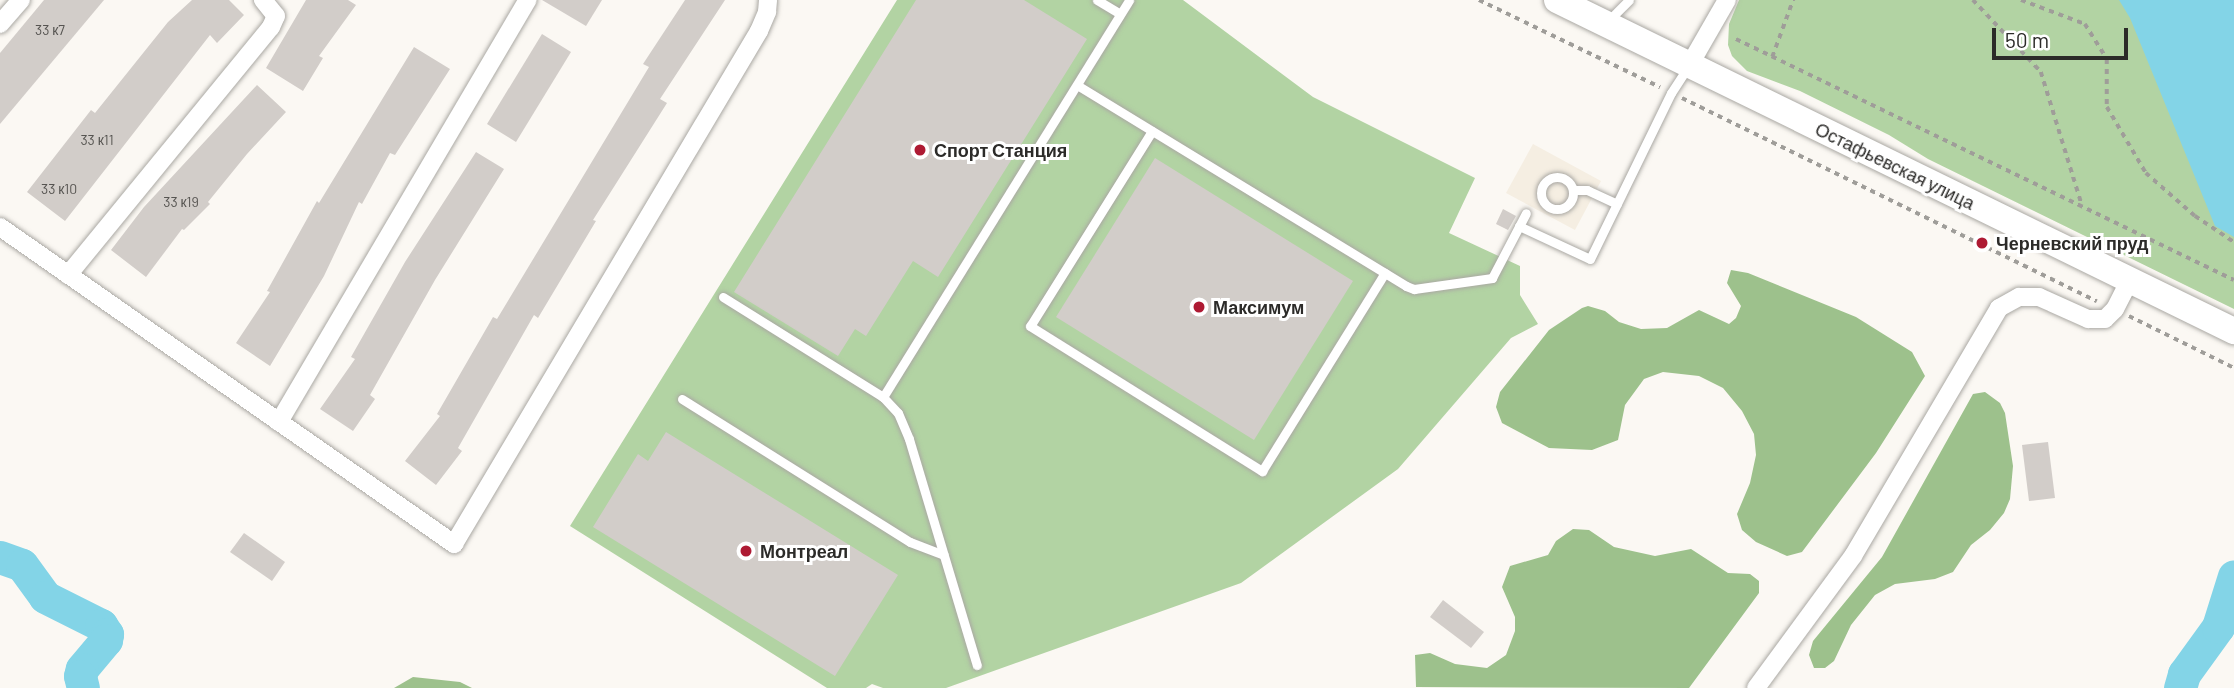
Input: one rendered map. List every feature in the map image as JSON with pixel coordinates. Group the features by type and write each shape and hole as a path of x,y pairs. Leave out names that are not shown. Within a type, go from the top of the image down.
{"street":[{"path":"0,24 21,0"},
{"path":"68,275 271,27 276,16 263,0"},
{"path":"279,422 528,0"},
{"path":"0,227 454,544 759,31 767,12 768,0"},
{"name":"Остафьевская улица","path":"1558,0 2234,331"},
{"path":"1689,66 1727,0"},
{"path":"1756,688 1853,556 1999,308 2008,302 2029,296 2097,321 2105,319 2115,309 2130,280"}],"lane":[{"path":"1097,0 1120,14"},
{"path":"883,397 1129,0"},
{"path":"1605,24 1629,0"},
{"path":"1519,226 1590,259 1671,93 1689,66"},
{"path":"1077,85 1415,289 1485,281 1496,274 1526,213"},
{"path":"1152,131 1030,327 1262,471 1385,273"},
{"path":"1573,190 1587,190 1617,204"},
{"path":"723,298 883,397 898,413 909,439 976,665"},
{"path":"682,399 910,542 944,555"}],"path":[{"path":"1479,0 2234,368"},
{"path":"1772,57 1793,0"},
{"path":"1973,0 2041,72 2082,205"},
{"path":"2021,0 2085,24 2107,59 2107,107 2146,173 2195,216 2234,242"},
{"path":"1736,39 2234,280"}],"shaded area":[{"path":"1533,144 1601,181 1575,230 1506,193"}],"green space":[{"path":"897,0 1183,0 1313,97 1475,178 1449,233 1520,266 1520,295 1538,324 1511,338 1398,469 1241,583 946,688 883,688 872,684 866,688 827,688 570,526"},
{"path":"1739,0 2234,0 2234,309 1928,159 1889,135 1800,91 1747,71 1732,56 1728,45 1729,24"},
{"path":"1731,270 1748,273 1856,317 1912,352 1925,376 1876,453 1802,552 1787,556 1756,542 1742,530 1737,514 1750,483 1756,455 1754,434 1742,411 1723,388 1699,376 1663,372 1644,379 1625,405 1618,440 1592,450 1549,448 1502,423 1496,407 1500,392 1549,330 1582,308 1588,306 1605,311 1619,322 1641,329 1667,328 1699,310 1729,324 1736,318 1741,306 1727,283"},
{"path":"1985,392 2000,403 2005,413 2013,466 2010,499 2004,513 1990,530 1971,545 1953,572 1935,579 1895,584 1875,595 1851,625 1834,661 1825,668 1814,668 1809,655 1813,641 1882,557 1973,394"},
{"path":"1573,529 1589,530 1614,547 1655,556 1691,549 1728,573 1750,574 1759,581 1759,593 1689,688 1416,687 1415,655 1430,653 1455,664 1487,668 1506,655 1515,631 1515,617 1502,587 1510,566 1548,555 1556,541"},
{"path":"413,677 460,682 472,688 394,688"}],"water":[{"path":"2119,0 2234,0 2234,237 2215,226 2130,18"}],"building":[{"path":"44,0 104,0 0,124 0,53"},
{"path":"192,0 229,0 244,15 217,43 210,35 65,221 27,192 91,110 95,113 168,22"},
{"path":"306,0 348,0 356,5 319,56 323,58 303,91 266,68"},
{"path":"542,0 602,0 586,26"},
{"path":"685,0 725,0 660,99 667,103 593,220 596,221 538,318 534,315 458,448 462,451 436,485 405,461 440,416 437,414 493,317 497,319 649,67 643,64"},
{"name":"Спорт Станция","path":"916,0 1024,0 1087,39 938,277 913,261 866,336 855,329 838,356 734,292"},
{"path":"542,34 571,52 516,142 487,124"},
{"path":"414,47 450,69 395,155 390,153 362,204 359,202 324,276 270,366 236,343 270,292 267,291 317,201 319,203"},
{"path":"257,85 286,112 247,154 208,202 210,204 182,229 146,277 111,250 144,207"},
{"path":"476,152 504,169 435,280 370,395 375,399 353,431 320,409 355,359 351,357 405,262"},
{"name":"Максимум","path":"1155,158 1353,281 1254,440 1056,317"},
{"path":"1503,209 1516,216 1508,230 1496,224"},
{"name":"Монтреал","path":"666,432 898,575 835,676 593,527 638,454 648,461"},
{"path":"2048,442 2055,498 2029,501 2022,445"},
{"path":"244,533 285,562 272,581 230,552"},
{"path":"1443,600 1484,632 1471,648 1430,617"}],"waterway":[{"path":"0,557 22,565 45,597 101,625 107,634 106,640 82,669 80,676 83,688"},
{"path":"2180,688 2184,674 2218,627 2234,576"}],"place":[{"name":"Спорт Станция","path":"920,150"},
{"name":"Черневский пруд","path":"1982,243"},
{"name":"Максимум","path":"1199,307"},
{"name":"Монтреал","path":"746,551"}]}
